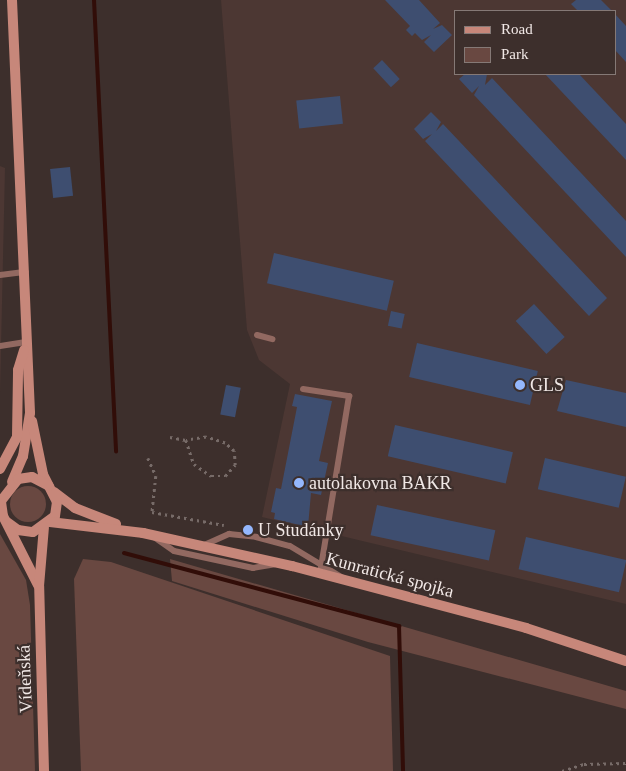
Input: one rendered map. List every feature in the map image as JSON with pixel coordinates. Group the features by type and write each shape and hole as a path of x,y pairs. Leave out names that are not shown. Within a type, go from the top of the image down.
{"main road":[{"name":"Vídeňská","path":"12,0 26,272 26,342 30,413 39,461 57,502 47,525 39,586 44,771"},
{"path":"0,469 17,437 18,370 26,342"},
{"name":"Vídeňská","path":"30,413 24,456 7,485 1,501 3,517 39,586"},
{"path":"7,485 32,477 51,489"},
{"name":"Kunratická spojka","path":"51,489 86,513 146,533 282,563 320,568 346,580 626,661"},
{"path":"3,517 26,532 47,525"},
{"name":"Kunratická spojka","path":"47,525 146,533"}],"lane":[{"path":"0,275 26,272"},
{"path":"257,336 272,339"},
{"path":"0,346 26,342"},
{"path":"202,546 229,534 256,537 290,546 320,568 349,396 303,389"},
{"path":"146,533 174,551 253,568 282,563"}],"path":[{"path":"170,437 186,440 206,437 225,443 234,451 234,465 225,476 211,476 194,464 186,440"},
{"path":"148,458 156,476 152,512 229,526"},
{"path":"562,771 584,764 626,763"}],"shaded area":[{"path":"221,0 626,0 626,604 262,517 290,384 259,360 247,330"},
{"path":"0,166 5,168 0,393"}],"green space":[{"path":"28,486 35,487 41,491 45,497 45,511 41,517 35,521 28,522 21,521 15,517 11,511 10,504 11,497 15,491 21,487"},
{"path":"0,534 26,580 30,605 35,771 0,771"},
{"path":"83,559 111,562 390,656 393,771 81,771 74,579"},
{"path":"170,559 626,691 626,709 368,642 172,581"}],"building":[{"path":"385,0 419,0 440,23 433,29 442,25 452,35 434,52 424,42 431,35 422,40 415,33 412,36 406,30 410,26"},
{"path":"576,0 601,0 611,10 577,10 571,4"},
{"path":"616,15 626,26 626,62 616,51"},
{"path":"382,60 400,79 391,87 373,68"},
{"path":"464,75 487,75 485,85 492,78 626,221 626,257 474,95 479,86 472,93 459,79"},
{"path":"546,75 580,75 626,124 626,160"},
{"path":"340,96 343,124 299,128 296,101"},
{"path":"431,112 441,122 436,131 443,124 607,298 589,316 425,141 432,134 423,139 414,129"},
{"path":"70,167 73,196 53,198 50,169"},
{"path":"274,253 394,281 387,311 267,283"},
{"path":"534,304 565,337 546,354 516,321"},
{"path":"391,311 405,314 402,329 388,326"},
{"name":"GLS","path":"417,343 538,371 530,405 409,377"},
{"path":"566,380 626,393 626,427 557,411"},
{"path":"226,385 241,388 235,417 220,414"},
{"path":"295,394 332,401 319,461 328,463 321,495 311,493 308,527 274,519 275,513 271,512 276,488 281,489 297,407 292,406"},
{"path":"395,425 513,452 506,483 388,456"},
{"path":"545,458 626,477 619,508 538,489"},
{"path":"377,505 495,530 489,560 371,535"},
{"path":"526,537 626,560 619,592 519,569"}],"waterway":[{"path":"94,0 116,451"},
{"path":"124,553 399,626 403,771"}],"place":[{"name":"GLS","path":"520,385"},
{"name":"autolakovna BAKR","path":"299,483"},
{"name":"U Studánky","path":"248,530"}]}
